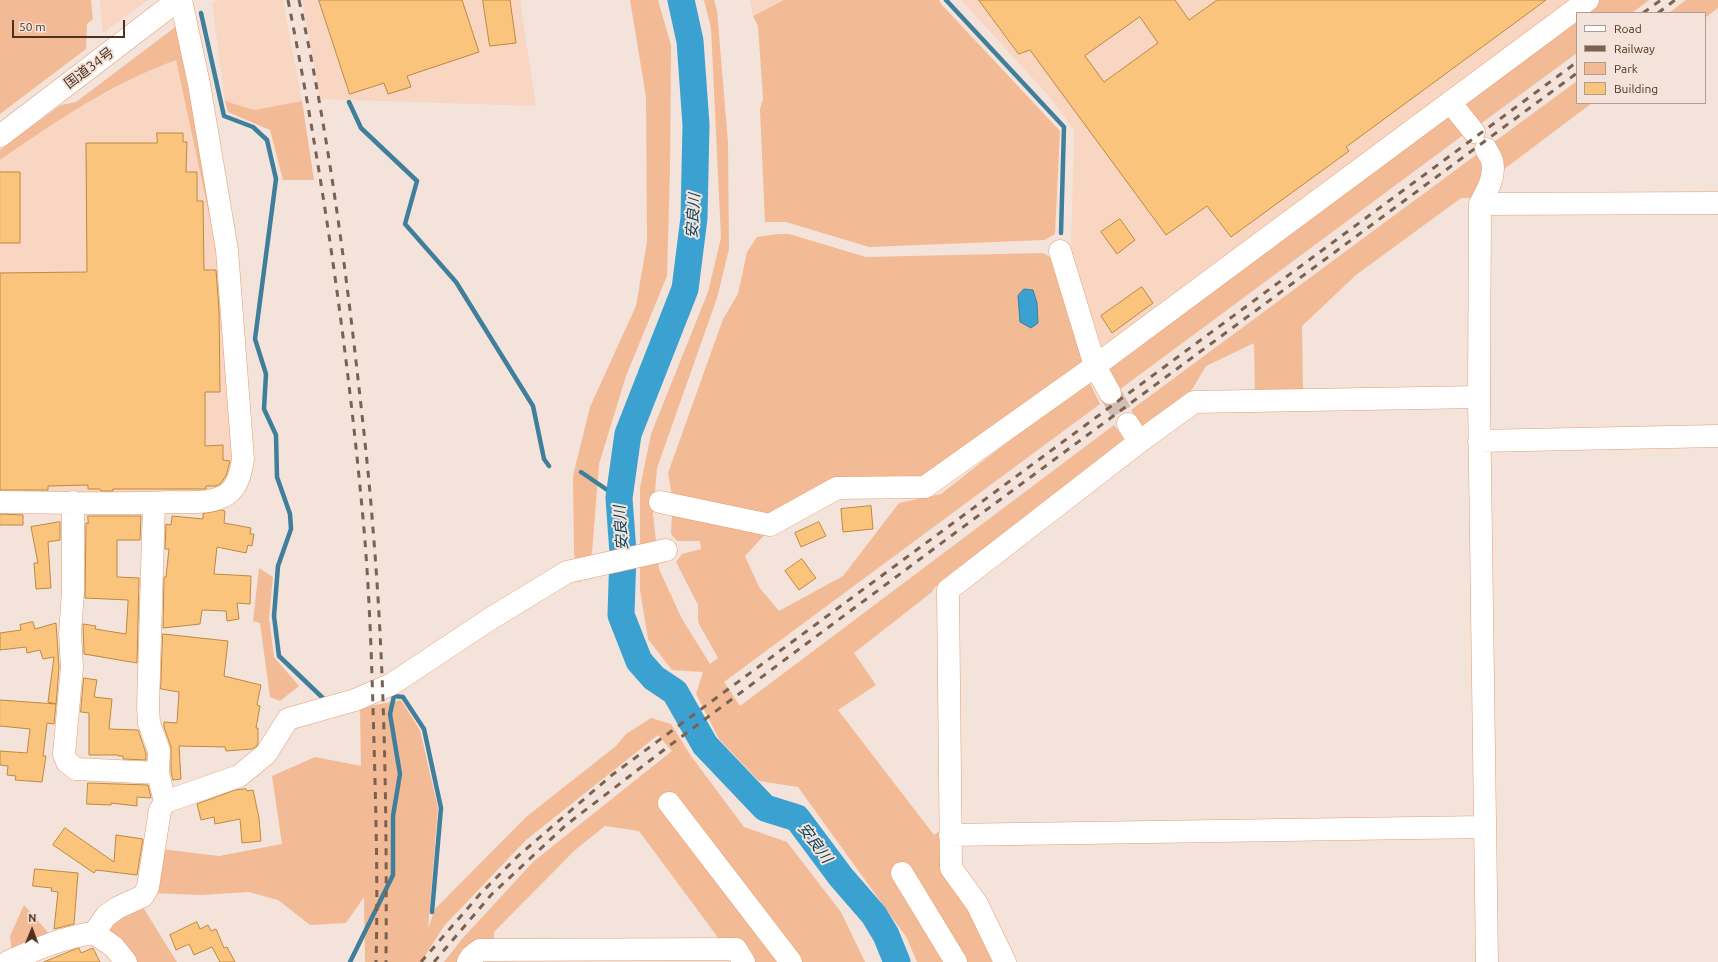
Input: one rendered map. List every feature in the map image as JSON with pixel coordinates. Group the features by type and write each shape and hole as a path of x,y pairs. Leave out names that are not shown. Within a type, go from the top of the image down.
{"main road":[{"name":"国道34号","path":"0,136 178,0"},
{"path":"0,502 154,503 204,501 222,497 232,491 240,476 243,459 227,250 199,84 181,0"},
{"path":"660,502 770,525 837,488 925,487 1095,366 1588,0"},
{"path":"1450,102 1474,132"},
{"path":"1486,149 1492,161 1492,173 1488,189 1480,204 1479,441 1487,962"},
{"path":"1480,204 1718,203"},
{"path":"1060,251 1095,366 1110,393"},
{"path":"1005,962 977,904 952,868 950,834 948,590 1139,442 1194,402 1479,397"},
{"path":"1128,424 1139,442"},
{"path":"1479,441 1718,436"},
{"path":"73,502 73,591 70,634 72,667 64,754 67,762 76,769 158,774"},
{"path":"154,503 148,707 149,723 159,751 158,774 165,802"},
{"path":"94,933 106,916 117,908 143,896 148,887 160,810 165,802 239,776 266,754 288,719 355,700 392,684 490,619 567,572 662,551"},
{"path":"669,803 791,962"},
{"path":"950,834 1484,827"},
{"path":"902,873 956,962"},
{"path":"8,962 37,948 80,935 94,933 114,947 126,962"},
{"path":"468,962 480,950 736,949 744,962"}],"shaded area":[{"path":"100,0 148,0 103,33"},
{"path":"216,0 283,0 302,101 254,110 225,101 212,3"},
{"path":"302,0 520,0 536,106 320,99"},
{"path":"750,0 784,0 753,16"},
{"path":"961,0 1577,0 1099,354 1071,252 1074,130 1048,95"},
{"path":"176,60 213,233 224,253 234,474 216,491 0,497 0,160 60,119 145,71"}],"green space":[{"path":"0,0 91,0 93,19 87,24 86,49 0,114"},
{"path":"630,0 658,0 671,45 667,276 626,376 599,464 592,553 580,583 574,553 573,476 590,407 636,306 647,242 646,97"},
{"path":"704,0 714,0 717,10 728,143 729,249 717,298 657,468 653,514 659,569 682,619 710,664 718,658 698,622 698,605 676,562 682,554 701,549 700,541 677,541 671,534 672,513 769,530 745,556 759,587 779,611 843,576 899,503 941,494 1088,379 1100,404 724,682 740,706 1114,425 1124,439 935,587 932,592 854,653 876,685 838,710 934,835 943,829 999,962 917,962 907,938 798,787 759,781 719,739 696,694 703,672 672,670 648,639 640,590 640,488 651,434 708,292 721,238 711,28"},
{"path":"784,0 939,0 1060,131 1055,234 1045,240 869,247 786,222 765,222 760,109 763,99 758,26 753,16"},
{"path":"1600,0 1649,0 1633,12 1584,12"},
{"path":"1686,0 1718,0 1718,8 1706,17 1706,12 1670,12"},
{"path":"1576,18 1576,54 1479,125 1464,103"},
{"path":"182,22 213,233 176,60 129,80 85,104 0,160 0,150 61,105 76,102"},
{"path":"1576,82 1576,104 1591,104 1499,173 1494,142"},
{"path":"225,101 254,110 302,101 314,180 283,180 270,130 228,112"},
{"path":"1450,113 1466,133 1119,390 1107,366"},
{"path":"1480,152 1486,170 1471,198 1461,198 1356,275 1302,326 1303,392 1255,393 1254,343 1206,366 1190,393 1143,427 1131,410"},
{"path":"789,234 866,257 1043,253 1058,262 1088,360 921,481 834,481 768,521 672,496 668,473 723,319 738,294 747,252 757,237"},
{"path":"259,568 273,577 269,618 274,657 299,686 280,701 270,697 260,623 253,621"},
{"path":"401,700 420,730 438,808 428,929 435,909 526,817 616,746 626,734 651,718 671,724 691,756 744,827 787,842 841,912 865,962 749,962 722,943 639,831 605,826 575,850 494,932 494,945 462,962 444,962 462,939 534,861 672,751 658,735 526,840 444,926 421,962 365,962 364,897 346,923 310,925 278,900 249,892 200,895 152,893 161,849 219,856 282,844 272,776 315,757 361,766 360,708"},
{"path":"141,904 177,962 132,962 107,933 107,922"},
{"path":"24,905 52,937 12,953 10,936"}],"water":[{"path":"1024,289 1033,290 1037,303 1038,323 1031,328 1020,322 1018,296"}],"building":[{"path":"319,0 462,0 479,52 407,76 411,87 388,94 384,83 350,94"},
{"path":"483,0 510,0 516,43 490,46"},
{"path":"979,0 1175,0 1189,20 1217,0 1546,0 1346,147 1349,151 1231,237 1207,206 1166,235 1030,50 1019,54","holes":["1140,17 1158,43 1104,82 1085,56"]},
{"path":"157,133 183,133 183,142 187,142 186,172 197,172 197,201 203,201 204,270 216,270 219,310 220,392 205,392 205,446 223,445 223,460 230,461 226,476 220,484 216,486 206,486 206,489 113,489 113,491 101,491 100,489 88,489 88,485 48,486 48,490 0,490 0,273 87,272 86,143 157,143"},
{"path":"0,172 20,172 20,243 0,243"},
{"path":"1120,219 1135,240 1117,254 1101,232"},
{"path":"1142,287 1153,303 1112,333 1101,316"},
{"path":"871,506 873,529 843,532 841,509"},
{"path":"222,510 225,511 224,523 251,528 250,534 254,534 252,546 248,545 246,553 217,547 214,574 251,576 250,604 237,603 239,619 227,621 226,611 202,610 200,624 163,628 164,577 166,577 169,549 165,549 166,524 171,525 172,516 203,519 203,514"},
{"path":"0,514 23,515 23,525 0,525"},
{"path":"88,516 141,516 140,540 117,540 117,577 139,578 137,663 84,654 83,624 96,626 95,629 126,634 128,603 128,600 85,598 86,523 88,523"},
{"path":"60,522 60,540 48,542 51,588 36,589 34,563 38,563 31,527"},
{"path":"819,522 826,536 801,547 795,533"},
{"path":"802,559 816,578 799,590 785,571"},
{"path":"33,622 35,629 56,623 59,667 56,704 48,702 54,657 43,659 40,650 27,653 26,647 0,650 0,633 21,630 20,625"},
{"path":"163,634 228,641 224,676 261,685 257,705 260,706 256,728 258,728 257,746 252,749 226,751 225,747 179,746 181,779 173,780 171,772 171,747 164,727 164,722 177,723 179,692 161,689"},
{"path":"84,678 97,680 94,697 112,699 109,729 138,730 146,753 146,760 123,759 123,756 118,755 89,755 89,713 81,712"},
{"path":"0,700 56,704 54,724 47,723 43,756 46,756 42,782 15,780 16,776 7,775 8,766 0,765 0,751 27,753 30,729 0,726"},
{"path":"88,783 148,785 151,798 137,797 137,806 111,803 111,805 87,804"},
{"path":"246,789 247,791 253,790 259,818 261,841 242,843 240,819 215,824 214,817 201,820 197,804 235,790"},
{"path":"65,828 114,862 116,835 143,839 137,875 96,870 94,873 53,845"},
{"path":"35,869 78,873 74,924 54,929 58,892 51,891 52,888 33,886"},
{"path":"197,922 200,929 208,925 211,931 216,929 224,948 227,947 235,962 220,962 212,947 194,955 189,944 176,950 170,935"},
{"path":"79,948 81,953 93,948 100,962 44,962"}],"waterway":[{"name":"安良川","path":"681,0 690,41 696,125 694,218 685,289 628,434 619,498 623,553 621,615 639,661 654,678 675,692 705,745 765,808 797,818 841,877 874,915 886,935 897,962"},
{"path":"946,0 1064,127 1061,233"},
{"path":"201,13 224,116 253,127 267,140 276,179 255,339 266,374 264,409 276,435 277,477 290,514 291,529 278,566 274,616 279,656 326,701"},
{"path":"349,102 361,128 417,181 405,224 456,282 533,406 544,459 549,466"},
{"path":"581,472 619,498"},
{"path":"350,962 393,875 393,816 400,774 390,714 394,696 403,697 424,729 441,808 432,912"}],"tunnel":[{"path":"1110,393 1128,424"}],"railway":[{"path":"288,0 301,66 333,264 358,463 366,556 372,663 377,880 376,962"},
{"path":"299,0 326,138 340,231 370,489 383,691 386,962"},
{"path":"1644,12 1661,0"},
{"path":"1659,12 1675,0"},
{"path":"421,962 481,893 518,856 612,775 1576,63"},
{"path":"434,962 491,895 566,825 665,749 951,536 1576,74"}]}
